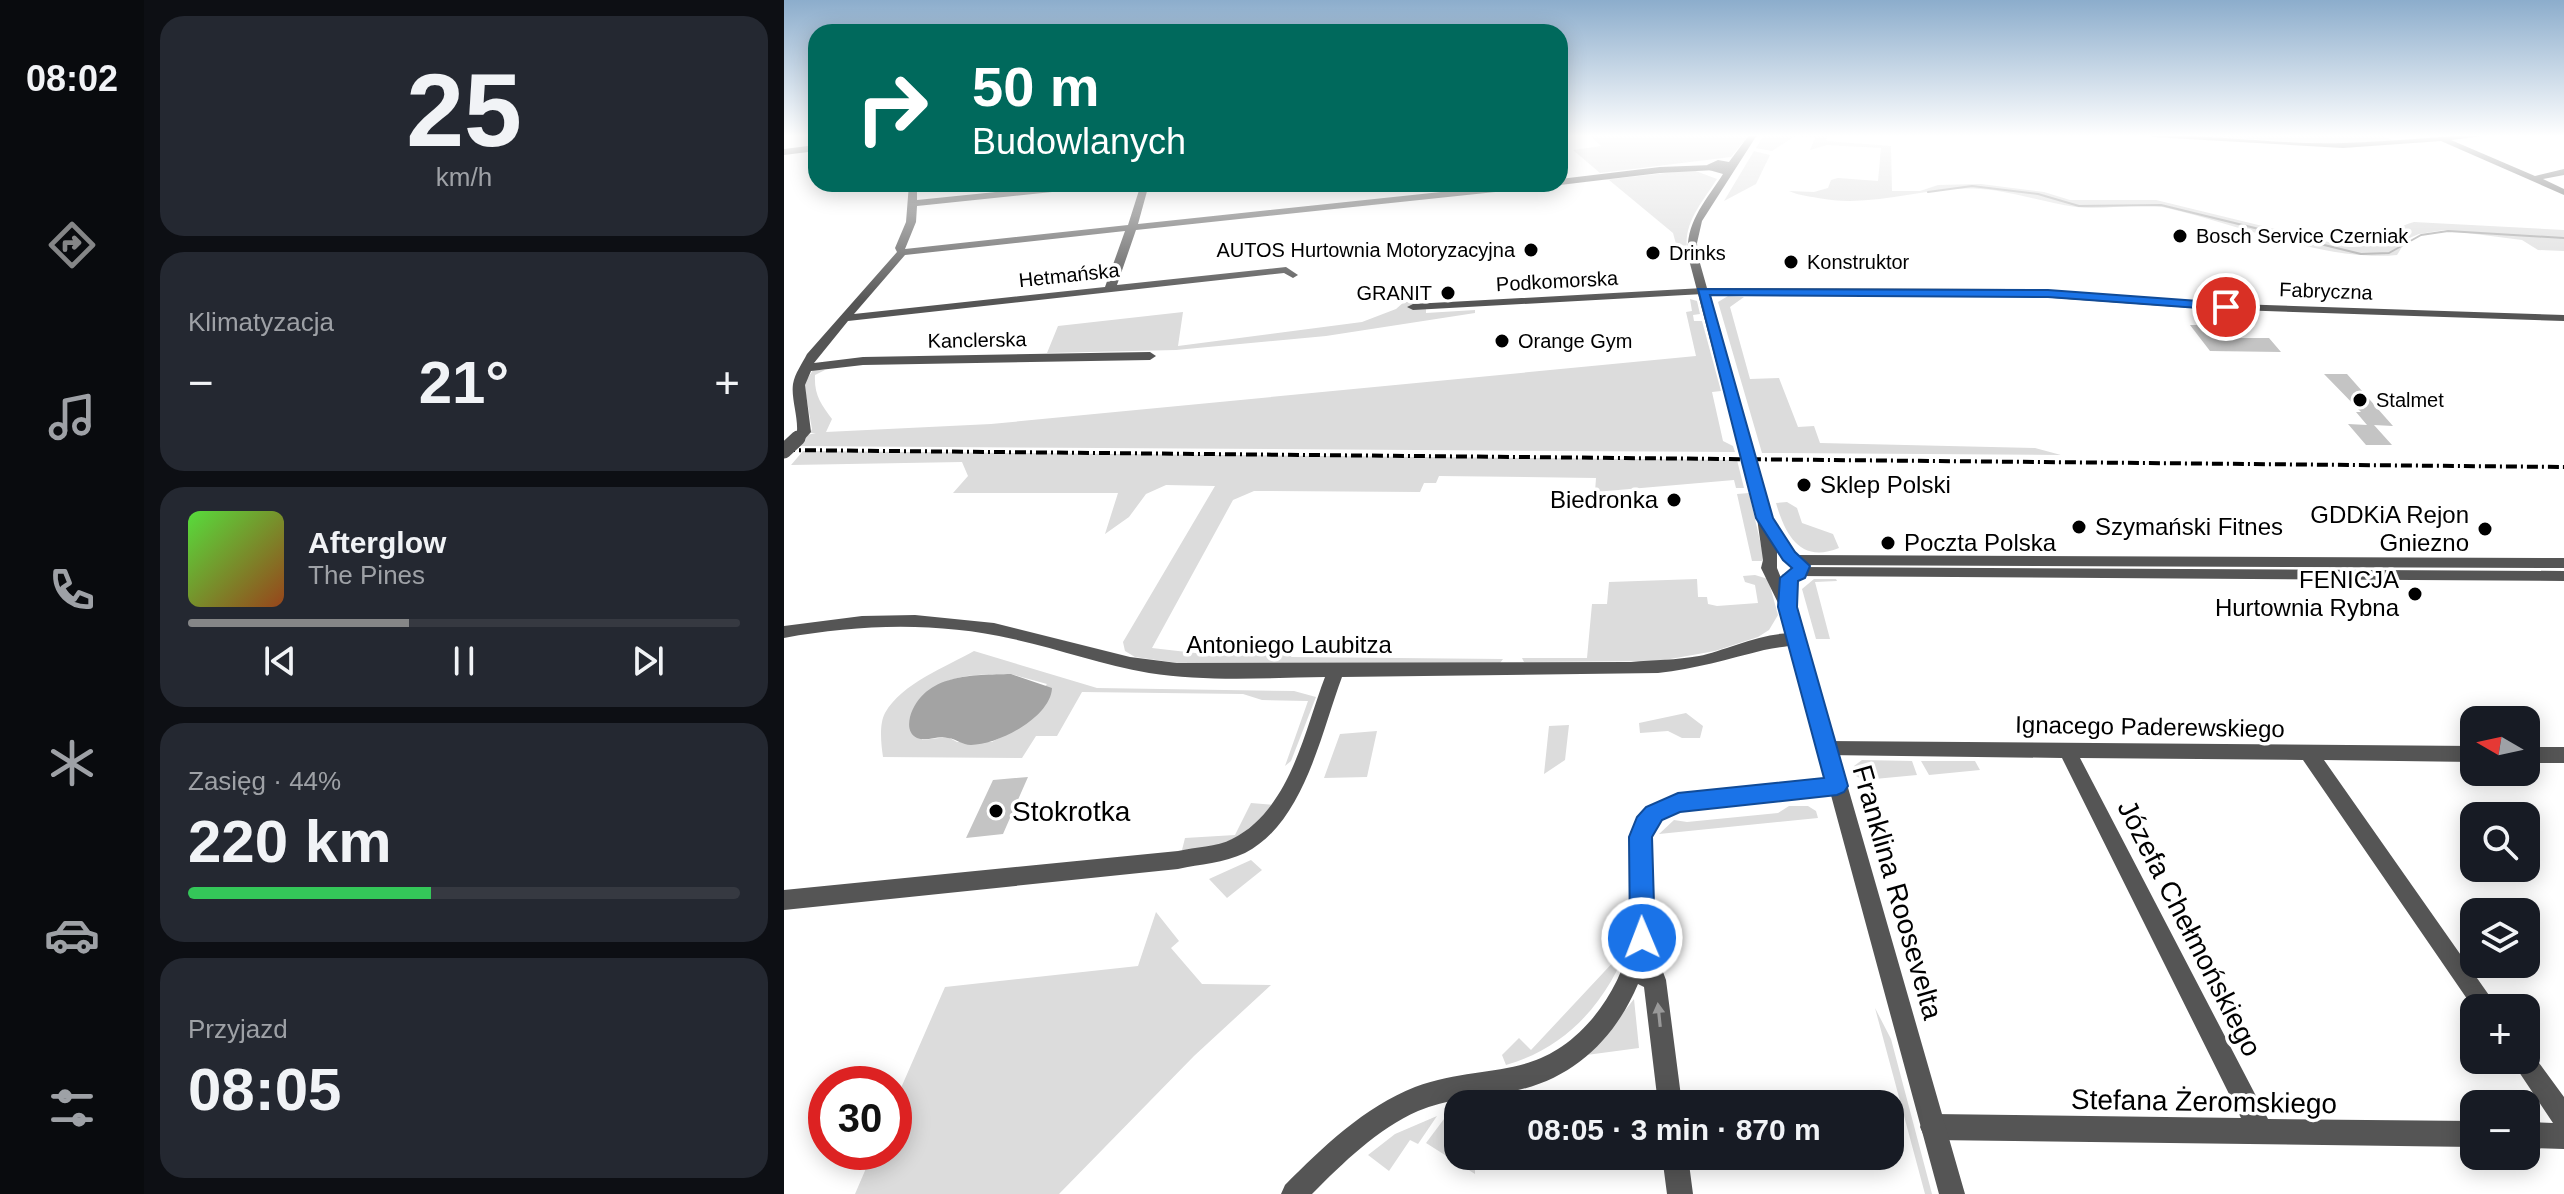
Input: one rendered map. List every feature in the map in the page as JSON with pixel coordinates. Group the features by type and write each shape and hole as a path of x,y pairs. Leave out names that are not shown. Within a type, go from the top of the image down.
{"street":[{"name":"Franklina Roosevelta","path":"1717,191 1697,220 1691,236 1703,291 1764,518 1786,564 1788,607 1796,639 1952,1194"},
{"path":"784,451 804,432 799,385 805,368 901,250 911,222 913,192"},
{"path":"914,203 1022,192"},
{"path":"1110,289 1143,192"},
{"path":"901,250 1466,192"},
{"name":"Hetmańska","path":"848,318 1286,270 1293,275"},
{"name":"Podkomorska","path":"1413,307 1703,291"},
{"name":"Fabryczna","path":"1703,291 2048,293 2206,306 2564,318"},
{"name":"Kanclerska","path":"805,368 863,361 1150,356"},
{"path":"1786,564 1824,561 2564,563"},
{"path":"1786,564 2564,576"},
{"name":"Antoniego Laubitza","path":"784,632 869,619 928,621 994,629 1106,659 1157,667 1336,670 1658,666 1704,661 1773,640 1796,639"},
{"path":"784,900 1178,860 1237,847 1260,833 1281,807 1336,670"},
{"name":"Ignacego Paderewskiego","path":"1826,748 2460,754"},
{"name":"Józefa Chełmońskiego","path":"2067,750 2261,1131"},
{"path":"2308,753 2477,994"},
{"path":"2540,755 2564,755"},
{"path":"1294,1194 1346,1144 1404,1105 1460,1089 1529,1076 1558,1064 1582,1044 1623,995 1633,971 1642,938 1640,837 1654,813 1678,803 1837,786"},
{"path":"1633,971 1655,980 1668,1090"},
{"path":"2533,1074 2564,1118"},
{"name":"Stefana Żeromskiego","path":"1933,1127 2460,1134"},
{"path":"2540,1135 2564,1136"},
{"path":"1677,1170 1680,1194"}],"shaded area":[{"path":"1622,191 1709,191 1690,224 1688,254 1679,255 1673,233"},
{"path":"1730,191 1743,191 1724,201"},
{"path":"1789,191 1935,191 1860,201 1839,201"},
{"path":"1994,191 2034,191 2070,200 2156,200 2349,247 2377,242 2414,222 2564,230 2564,251 2538,250 2522,240 2444,230 2407,239 2397,255 2341,253 2156,206 2076,207"},
{"path":"1728,296 1744,297 1730,307 1750,379 1779,378 1798,427 1814,426 1820,443 2035,448 2061,455 1762,453 1718,302"},
{"path":"1690,299 1697,301 1700,314 1693,315 1694,321 1702,321 1721,391 1712,392 1723,441 1733,446 1735,452 795,446 807,435 816,433 810,433 812,429 804,384 813,370 825,370 815,375 815,382 819,399 832,419 826,432 991,424 1696,356 1686,312 1692,311"},
{"path":"1404,302 1414,302 1412,309 1426,309 1426,313 1475,310 1475,313 1326,336 1176,350 1047,353 1058,326 1183,312 1178,346 1362,322 1396,309"},
{"path":"803,451 1737,460 1744,488 1736,488 1734,480 1595,492 1596,478 1439,476 1436,483 1424,483 1420,492 1254,491 1233,500 1152,648 1204,654 1292,654 1291,657 1503,659 1500,663 1178,663 1135,657 1125,651 1123,642 1215,486 1166,485 1146,494 1129,517 1105,534 1118,493 953,493 968,476 962,462 791,465"},
{"path":"1749,493 1764,558 1762,561 1752,561 1737,494"},
{"path":"1787,502 1797,508 1802,523 1833,534 1839,548 1814,552 1796,543 1784,525 1776,503"},
{"path":"1755,575 1768,579 1778,615 1769,630 1758,637 1715,651 1659,661 1524,662 1522,658 1587,658 1592,604 1607,604 1609,582 1697,579 1698,597 1707,597 1708,604 1717,606 1758,603 1755,585 1745,582 1743,576"},
{"path":"1814,579 1837,581 1815,582 1830,639 1816,639 1802,589"},
{"path":"974,651 1097,688 1294,691 1316,697 1291,761 1285,766 1308,701 1262,700 1243,694 1082,692 1057,736 1036,736 1022,758 883,757 882,723 893,702 913,684","holes":["1011,674 1047,684 1004,735 992,742 957,742 948,737 922,740 911,714 930,691 967,676"]},
{"path":"1011,674 1052,688 1043,709 1008,735 971,745 944,737 921,739 911,732 910,717 917,703 938,684 966,676"},
{"path":"1686,713 1703,726 1700,738 1682,738 1668,731 1640,733 1639,723"},
{"path":"1569,725 1565,760 1544,774 1549,726"},
{"path":"1377,731 1367,777 1324,778 1340,734"},
{"path":"1862,760 1912,761 1917,775 1864,780 1856,776 1854,766"},
{"path":"1921,761 1975,761 1980,770 1929,775"},
{"path":"1251,803 1275,805 1253,825 1224,843 1182,850 1185,838 1235,835"},
{"path":"1789,806 1808,806 1816,811 1818,818 1659,834 1674,820 1687,822 1778,813"},
{"path":"1251,860 1262,870 1227,898 1209,879"},
{"path":"1156,912 1179,941 1171,948 1202,984 1271,985 1194,1056 1059,1194 855,1194 865,1170 912,1170 911,1066 945,987 1138,966"},
{"path":"1616,935 1630,940 1611,982 1584,1018 1549,1046 1506,1065 1502,1055 1519,1038 1531,1050 1618,957 1606,946"},
{"path":"1634,999 1639,1048 1579,1056 1608,1032"},
{"path":"1875,1008 1891,1039 1932,1194 1925,1194 1904,1116 1904,1090 1897,1090"},
{"path":"1437,1116 1418,1144 1410,1140 1389,1171 1368,1155 1395,1134"},
{"path":"1444,1119 1444,1154 1426,1143"}],"building":[{"path":"2190,325 2209,325 2219,338 2269,338 2281,352 2210,351"},
{"name":"Stalmet","path":"2324,374 2347,374 2393,426 2374,425 2392,445 2366,445 2348,424 2367,425 2356,412 2361,412"},
{"name":"Stokrotka","path":"1028,777 1003,834 966,838 993,780"}],"waterway":[{"path":"1928,192 1937,191"},
{"path":"2011,191 2038,194 2079,206 2161,205 2361,254 2389,253 2421,235 2448,231 2564,238"}],"railway":[{"path":"784,450 2564,467"}],"place":[{"name":"Bosch Service Czerniak","path":"2180,236"},
{"name":"AUTOS Hurtownia Motoryzacyjna","path":"1531,250"},
{"name":"Drinks","path":"1653,253"},
{"name":"Konstruktor","path":"1791,262"},
{"name":"GRANIT","path":"1448,293"},
{"name":"Orange Gym","path":"1502,341"},
{"name":"Stalmet","path":"2360,400"},
{"name":"Sklep Polski","path":"1804,485"},
{"name":"Biedronka","path":"1674,500"},
{"name":"Szymański Fitnes","path":"2079,527"},
{"name":"GDDKiA Rejon Gniezno","path":"2485,529"},
{"name":"Poczta Polska","path":"1888,543"},
{"name":"FENICJA Hurtownia Rybna","path":"2415,594"},
{"name":"Stokrotka","path":"996,811"}],"route":[{"path":"1642,938 1640,837 1654,813 1678,803 1837,786 1788,607 1789,578 1799,574 1801,566 1798,560 1789,556 1764,518 1703,291 2048,293 2226,307"}]}
